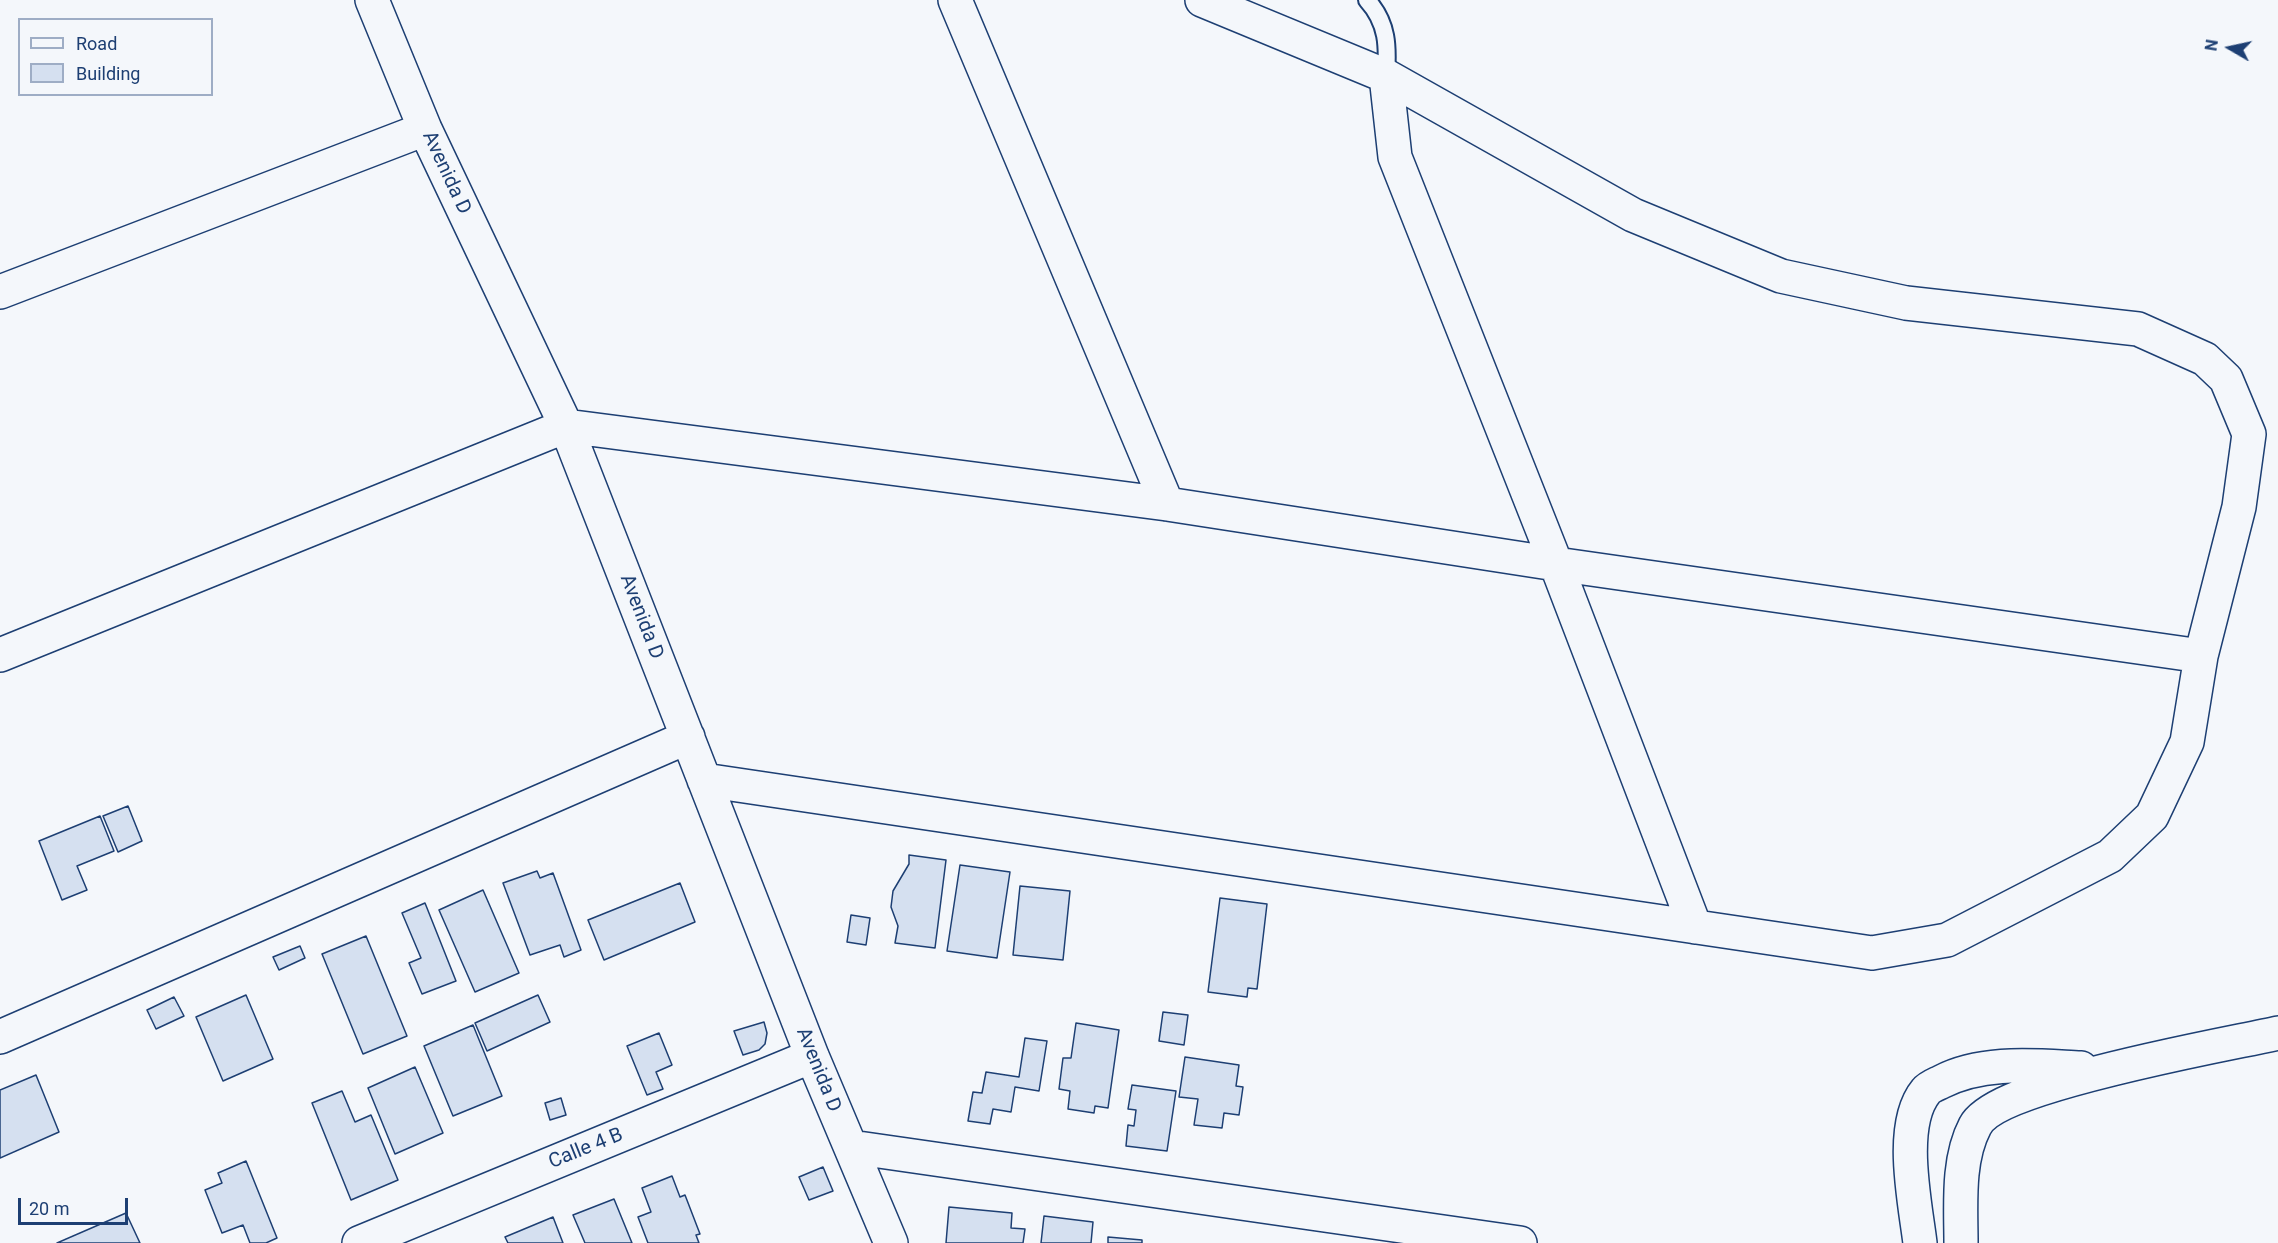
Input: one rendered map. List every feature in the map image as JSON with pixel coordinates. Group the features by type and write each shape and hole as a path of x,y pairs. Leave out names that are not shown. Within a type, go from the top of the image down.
{"street":[{"name":"Avenida D","path":"372,0 425,129 566,426 812,1056 891,1243"},
{"path":"955,0 1167,504"},
{"path":"704,780 1872,953 1947,940 2110,856 2152,816 2187,742 2201,656 2239,507 2249,434 2226,380 2205,359 2138,329 1906,303 1781,276 1633,215 1386,76 1202,0"},
{"path":"1386,76 1395,157 1556,564 1695,927"},
{"path":"0,292 425,129"},
{"path":"0,655 566,426 1167,504 1556,564 2201,656"},
{"path":"0,1037 688,737"},
{"path":"1961,1243 1961,1181 1975,1124 1995,1107 2052,1084 2110,1069 2278,1033"},
{"name":"Calle 4 B","path":"359,1243 812,1056"},
{"path":"1920,1243 1911,1171 1910,1140 1916,1109 1927,1089 1947,1079 1971,1072 2003,1067 2110,1069"},
{"path":"851,1147 1520,1243"}],"lane":[{"path":"1367,0 1376,9 1387,39 1386,76"}],"building":[{"path":"128,806 142,841 118,852 103,816"},
{"path":"100,816 114,851 77,866 87,890 62,900 39,841"},
{"path":"909,855 946,860 935,948 895,943 898,926 891,907 893,891 909,864"},
{"path":"960,865 1010,872 997,958 947,951"},
{"path":"537,871 540,878 553,873 581,950 564,957 560,945 530,955 503,883"},
{"path":"680,883 695,922 604,960 588,920"},
{"path":"1020,886 1070,891 1063,960 1013,955"},
{"path":"483,890 519,973 475,992 439,910"},
{"path":"1220,898 1267,904 1257,989 1248,988 1247,997 1208,992"},
{"path":"425,903 456,981 422,994 409,963 421,958 402,913"},
{"path":"851,915 870,918 866,945 847,942"},
{"path":"366,936 407,1036 363,1054 322,954"},
{"path":"300,946 305,958 279,970 273,957"},
{"path":"246,995 273,1059 223,1081 196,1017"},
{"path":"538,995 550,1022 487,1051 475,1023"},
{"path":"174,997 184,1016 156,1029 147,1010"},
{"path":"1163,1012 1188,1015 1184,1045 1159,1041"},
{"path":"764,1022 767,1033 765,1044 759,1050 743,1055 734,1031"},
{"path":"1076,1023 1119,1030 1108,1108 1095,1106 1094,1113 1068,1109 1070,1091 1059,1089 1063,1058 1071,1058"},
{"path":"473,1025 502,1096 453,1116 424,1046"},
{"path":"659,1033 672,1065 656,1072 663,1089 647,1095 627,1046"},
{"path":"1025,1038 1047,1041 1039,1091 1015,1087 1011,1112 993,1109 990,1124 968,1121 973,1092 982,1093 986,1072 1019,1077"},
{"path":"1185,1057 1239,1065 1236,1086 1243,1087 1239,1115 1224,1113 1222,1128 1194,1125 1198,1099 1179,1097"},
{"path":"415,1067 443,1133 395,1154 368,1088"},
{"path":"36,1075 59,1132 0,1158 0,1090"},
{"path":"1132,1085 1176,1091 1167,1151 1126,1146 1128,1125 1134,1126 1136,1110 1128,1109"},
{"path":"342,1091 355,1122 371,1115 398,1180 351,1200 312,1103"},
{"path":"561,1098 566,1115 550,1120 545,1103"},
{"path":"246,1161 277,1238 266,1243 250,1243 243,1225 222,1233 205,1190 222,1183 218,1173"},
{"path":"823,1167 833,1191 809,1200 799,1177"},
{"path":"672,1176 680,1197 685,1195 700,1234 696,1235 699,1243 648,1243 638,1217 651,1212 642,1188"},
{"path":"614,1199 632,1243 585,1243 573,1215"},
{"path":"949,1207 1012,1213 1011,1228 1025,1229 1023,1243 946,1243"},
{"path":"126,1213 140,1243 57,1243"},
{"path":"1044,1216 1093,1222 1091,1243 1041,1243"},
{"path":"553,1217 563,1243 508,1243 505,1237"},
{"path":"1108,1237 1142,1240 1142,1243 1108,1243"}]}
